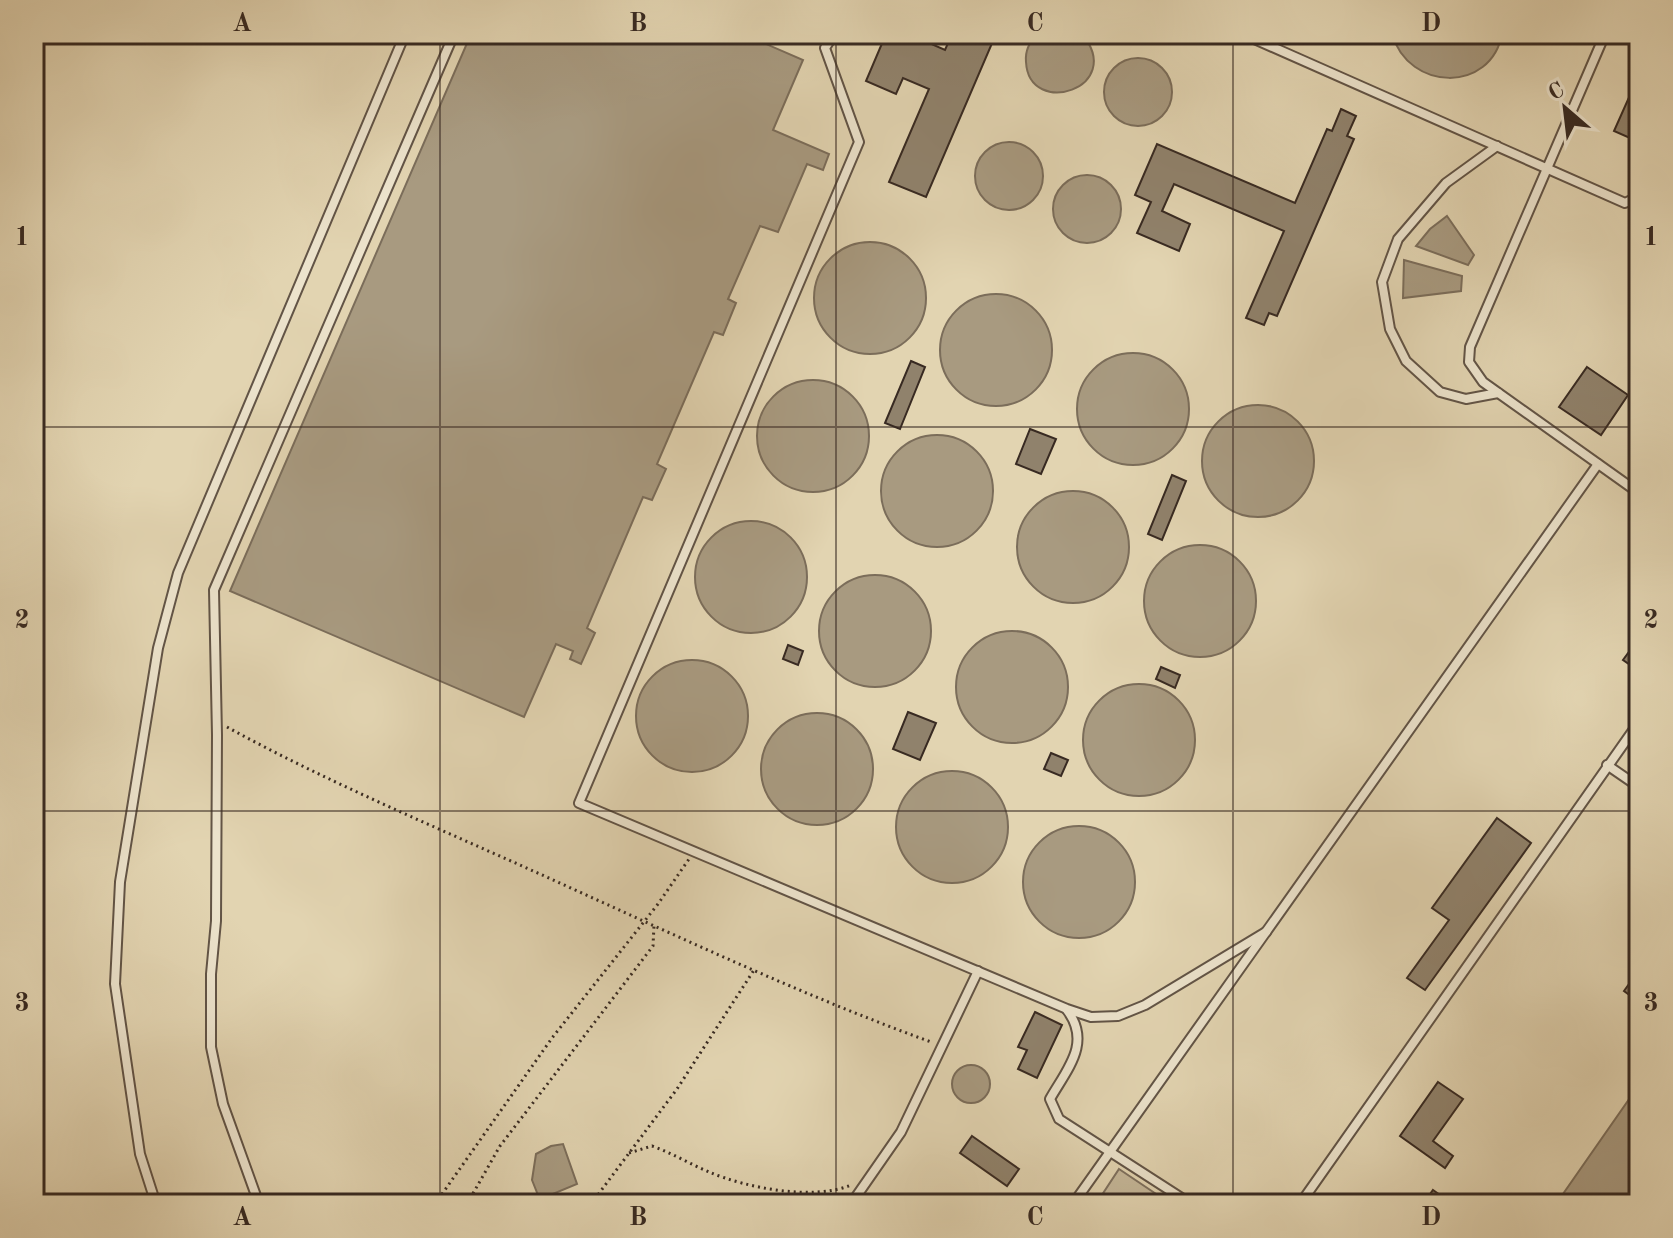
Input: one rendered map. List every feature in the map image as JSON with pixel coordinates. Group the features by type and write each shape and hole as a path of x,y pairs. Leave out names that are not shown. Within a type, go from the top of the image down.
{"lane":[{"path":"156,1204 140,1154 115,984 120,882 158,648 178,573 405,34"},
{"path":"259,1204 223,1104 211,1047 211,974 216,921 214,590 454,34"},
{"path":"834,34 825,48 859,142 579,803 1091,1017 1118,1016 1145,1005 1266,932"},
{"path":"1243,34 1625,203 1639,196"},
{"path":"1605,34 1470,347 1469,362 1483,382 1639,493"},
{"path":"1497,146 1446,183 1407,228 1398,239 1382,282 1390,329 1406,361 1440,392 1466,399 1499,393"},
{"path":"1073,1204 1598,464"},
{"path":"1300,1204 1639,722"},
{"path":"1607,765 1639,787"},
{"path":"851,1204 901,1132 978,971"},
{"path":"1067,1009 1079,1034 1074,1057 1050,1099 1059,1119 1191,1204"}],"path":[{"path":"217,721 252,741 420,820 644,921 842,1009 943,1046"},
{"path":"435,1204 552,1038 644,921 694,851"},
{"path":"467,1204 500,1146 653,946 654,925"},
{"path":"591,1204 677,1089 754,970"},
{"path":"629,1153 652,1146 710,1172 756,1186 801,1192 842,1189 870,1178"}],"shaded area":[{"path":"471,34 743,34 803,60 773,130 829,154 823,170 807,164 778,232 760,226 728,299 736,303 723,335 714,332 657,464 666,469 652,500 643,497 587,628 595,633 581,664 570,659 573,651 556,644 524,717 230,591"},
{"path":"1038,34 1082,34 1093,53 1093,69 1085,82 1072,90 1057,92 1042,89 1031,79 1026,54"},
{"path":"1392,34 1502,34 1495,53 1483,67 1467,75 1449,78 1431,75 1415,67 1401,53"},
{"path":"1138,58 1162,68 1172,92 1162,116 1138,126 1114,116 1104,92 1114,68"},
{"path":"1009,142 1033,152 1043,176 1033,200 1009,210 985,200 975,176 985,152"},
{"path":"1087,175 1111,185 1121,209 1111,233 1087,243 1063,233 1053,209 1063,185"},
{"path":"1447,216 1474,255 1468,265 1416,246 1430,229"},
{"path":"870,242 891,246 910,258 922,277 926,298 922,319 910,338 891,350 870,354 849,350 830,338 818,319 814,298 818,277 830,258 849,246"},
{"path":"1404,260 1462,276 1461,291 1403,298"},
{"path":"996,294 1017,298 1036,310 1048,329 1052,350 1048,371 1036,390 1017,402 996,406 975,402 956,390 944,371 940,350 944,329 956,310 975,298"},
{"path":"1133,353 1154,357 1173,369 1185,388 1189,409 1185,430 1173,449 1154,461 1133,465 1112,461 1093,449 1081,430 1077,409 1081,388 1093,369 1112,357"},
{"path":"813,380 834,384 853,396 865,415 869,436 865,457 853,476 834,488 813,492 792,488 773,476 761,457 757,436 761,415 773,396 792,384"},
{"path":"1258,405 1279,409 1298,421 1310,440 1314,461 1310,482 1298,501 1279,513 1258,517 1237,513 1218,501 1206,482 1202,461 1206,440 1218,421 1237,409"},
{"path":"937,435 958,439 977,451 989,470 993,491 989,512 977,531 958,543 937,547 916,543 897,531 885,512 881,491 885,470 897,451 916,439"},
{"path":"1073,491 1094,495 1113,507 1125,526 1129,547 1125,568 1113,587 1094,599 1073,603 1052,599 1033,587 1021,568 1017,547 1021,526 1033,507 1052,495"},
{"path":"751,521 772,525 791,537 803,556 807,577 803,598 791,617 772,629 751,633 730,629 711,617 699,598 695,577 699,556 711,537 730,525"},
{"path":"1200,545 1221,549 1240,561 1252,580 1256,601 1252,622 1240,641 1221,653 1200,657 1179,653 1160,641 1148,622 1144,601 1148,580 1160,561 1179,549"},
{"path":"875,575 896,579 915,591 927,610 931,631 927,652 915,671 896,683 875,687 854,683 835,671 823,652 819,631 823,610 835,591 854,579"},
{"path":"1012,631 1033,635 1052,647 1064,666 1068,687 1064,708 1052,727 1033,739 1012,743 991,739 972,727 960,708 956,687 960,666 972,647 991,635"},
{"path":"692,660 713,664 732,676 744,695 748,716 744,737 732,756 713,768 692,772 671,768 652,756 640,737 636,716 640,695 652,676 671,664"},
{"path":"1139,684 1160,688 1179,700 1191,719 1195,740 1191,761 1179,780 1160,792 1139,796 1118,792 1099,780 1087,761 1083,740 1087,719 1099,700 1118,688"},
{"path":"817,713 838,717 857,729 869,748 873,769 869,790 857,809 838,821 817,825 796,821 777,809 765,790 761,769 765,748 777,729 796,717"},
{"path":"952,771 973,775 992,787 1004,806 1008,827 1004,848 992,867 973,879 952,883 931,879 912,867 900,848 896,827 900,806 912,787 931,775"},
{"path":"1079,826 1100,830 1119,842 1131,861 1135,882 1131,903 1119,922 1100,934 1079,938 1058,934 1039,922 1027,903 1023,882 1027,861 1039,842 1058,830"},
{"path":"971,1065 984,1071 990,1084 984,1097 971,1103 958,1097 952,1084 958,1071"},
{"path":"1639,1085 1639,1204 1556,1204"},
{"path":"563,1144 577,1184 548,1196 538,1195 532,1180 536,1154"},
{"path":"1119,1169 1171,1204 1096,1204"}],"building":[{"path":"886,34 922,34 920,39 945,50 952,34 996,34 926,197 889,182 929,89 903,78 896,94 866,81"},
{"path":"1639,75 1639,142 1614,131"},
{"path":"1341,109 1356,116 1347,136 1354,139 1277,316 1269,313 1264,325 1246,318 1284,231 1174,184 1162,211 1190,224 1179,251 1137,233 1151,202 1135,195 1157,144 1295,203 1327,129 1332,131"},
{"path":"911,361 925,367 900,429 885,423"},
{"path":"1587,367 1628,395 1601,435 1559,407"},
{"path":"1030,429 1056,439 1041,474 1016,464"},
{"path":"1172,475 1186,481 1162,540 1148,534"},
{"path":"1639,638 1639,671 1623,660"},
{"path":"788,645 803,651 798,665 783,659"},
{"path":"1161,667 1180,675 1175,688 1156,679"},
{"path":"908,712 936,723 920,760 893,749"},
{"path":"1051,753 1068,760 1061,776 1044,769"},
{"path":"1497,818 1531,843 1425,990 1407,978 1449,920 1432,908"},
{"path":"1639,970 1639,1002 1624,991"},
{"path":"1035,1012 1062,1025 1037,1078 1018,1069 1027,1050 1018,1047"},
{"path":"1438,1082 1463,1099 1433,1141 1453,1156 1445,1168 1400,1136"},
{"path":"972,1136 1019,1169 1007,1186 960,1153"},
{"path":"1433,1190 1453,1204 1423,1204"}]}
